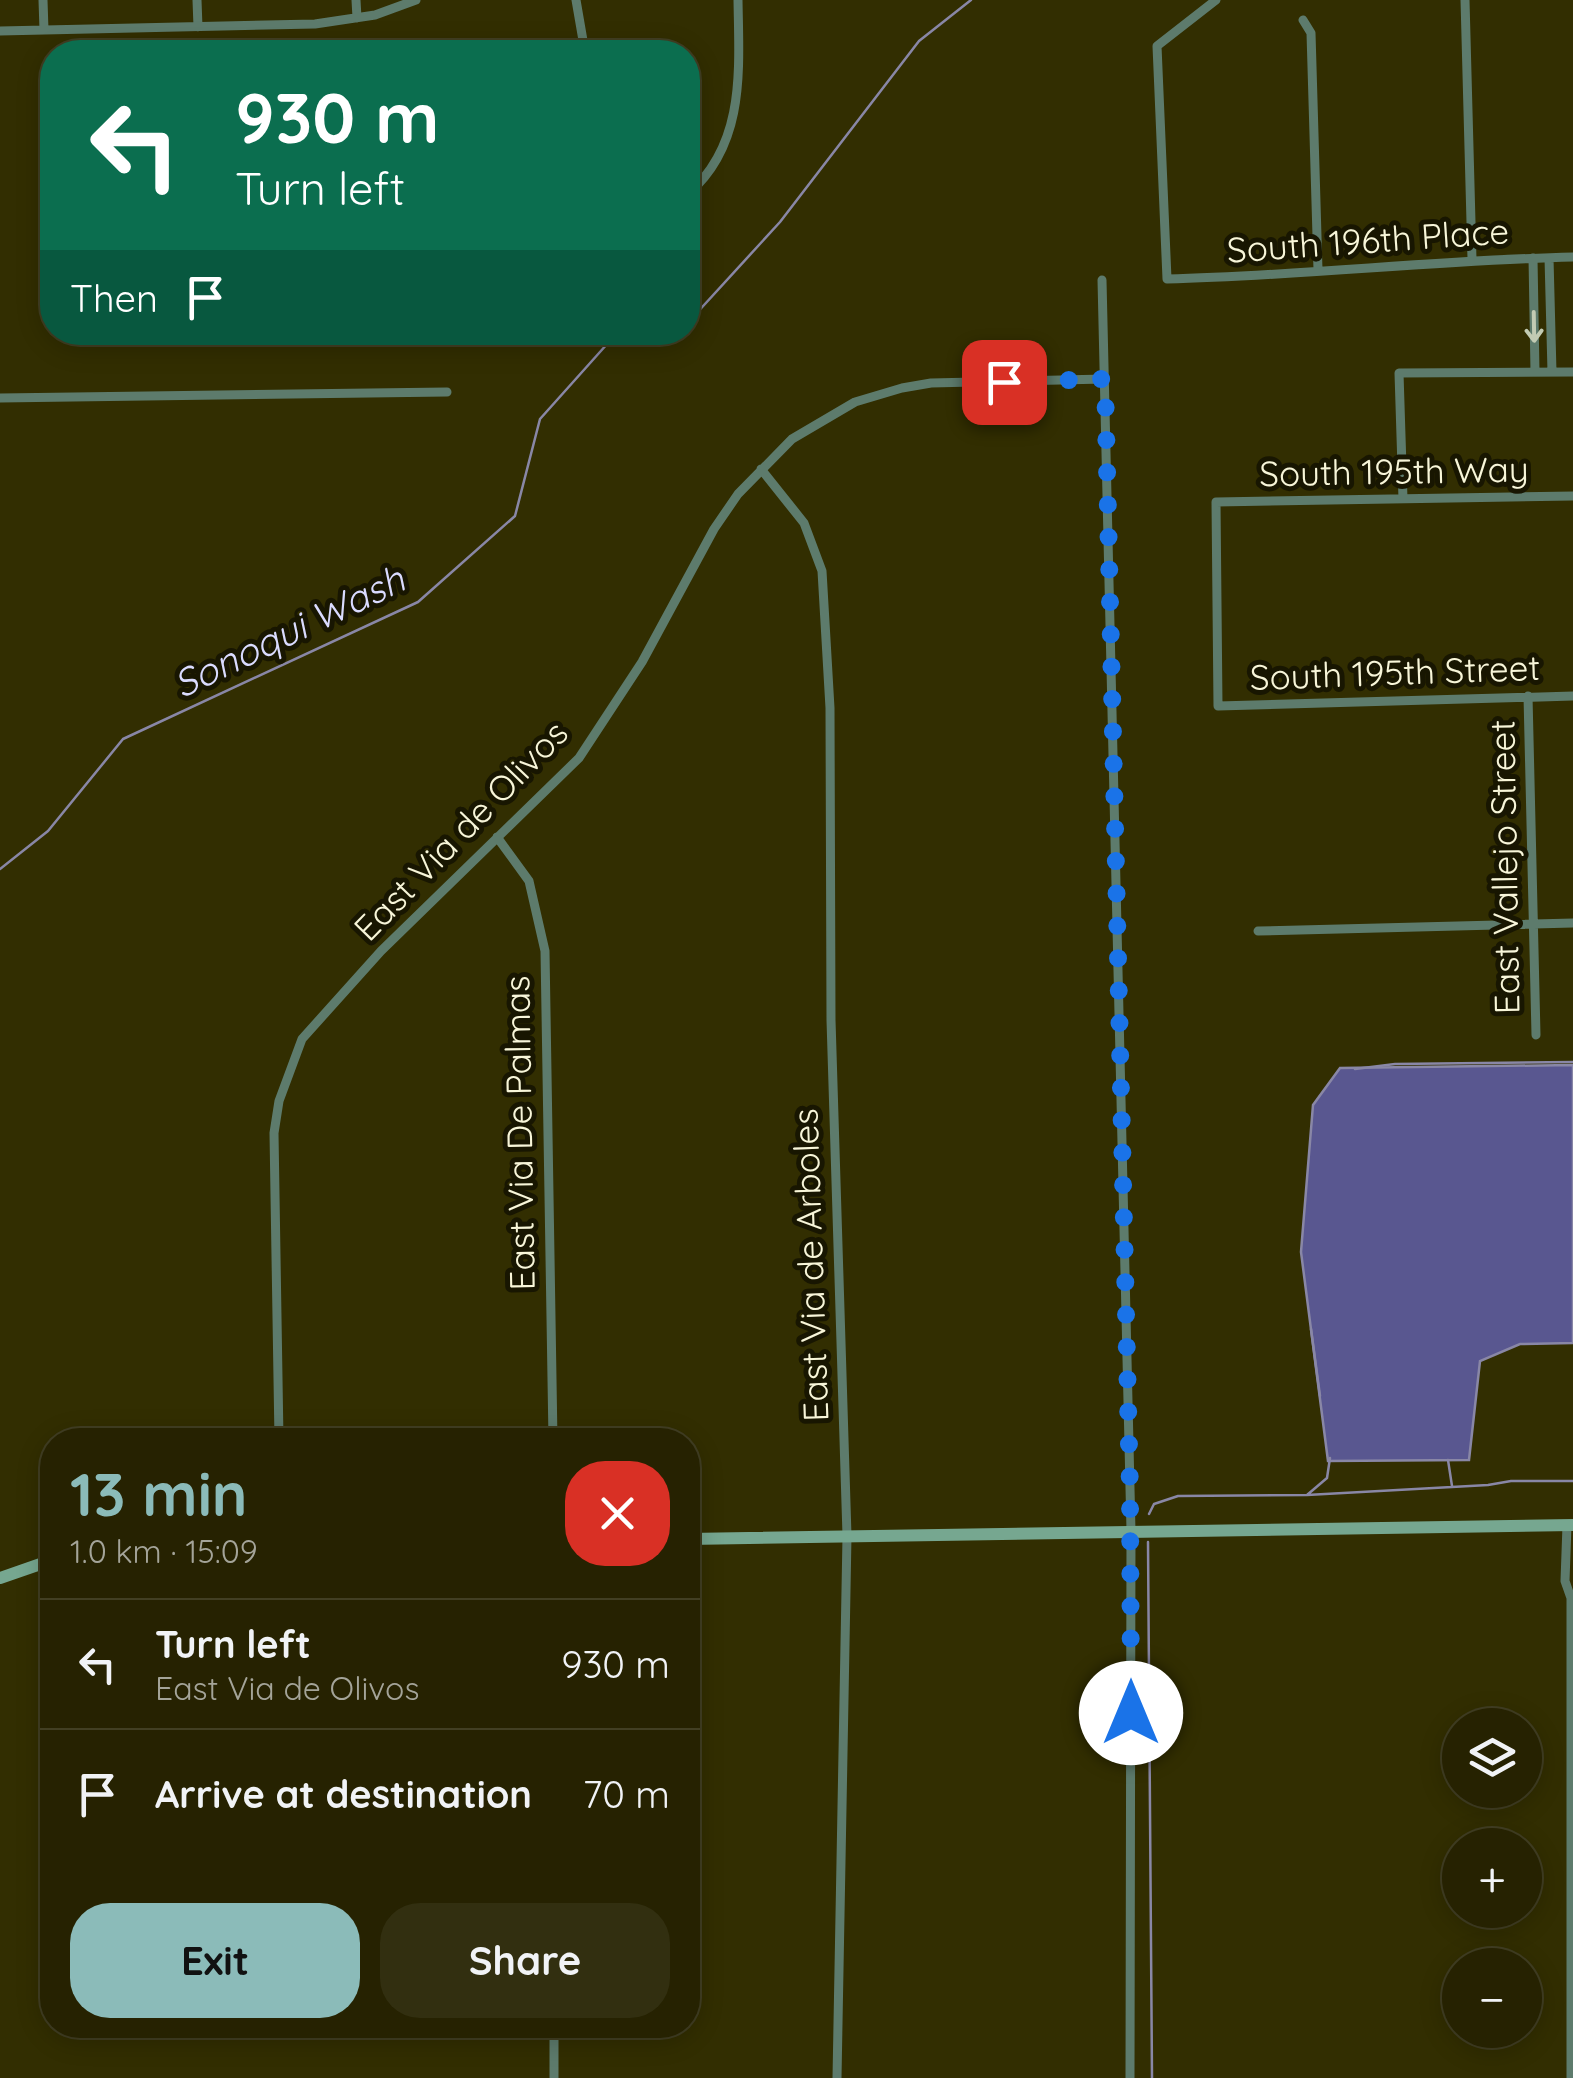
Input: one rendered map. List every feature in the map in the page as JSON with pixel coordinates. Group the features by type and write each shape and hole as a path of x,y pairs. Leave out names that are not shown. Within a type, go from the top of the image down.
{"main road":[{"path":"700,1538 1570,1525"},
{"path":"0,1578 40,1564"}],"street":[{"path":"43,0 44,30"},
{"path":"197,0 198,27"},
{"path":"356,0 357,18"},
{"path":"0,31 289,26 376,15 416,0"},
{"path":"576,0 583,40"},
{"path":"700,178 722,150 733,121 739,85 738,0"},
{"name":"South 196th Place","path":"1216,0 1157,46 1166,279 1262,277 1472,259 1573,257"},
{"path":"1466,0 1472,259"},
{"path":"1303,20 1311,33 1318,270"},
{"path":"1533,258 1535,372"},
{"path":"1550,258 1552,372"},
{"path":"1102,280 1130,1531 1130,2078"},
{"path":"1534,292 1550,292"},
{"path":"1402,499 1399,373 1573,372"},
{"name":"East Via de Olivos","path":"279,1428 274,1133 279,1101 302,1038 380,951 579,758 642,662 714,528 761,469 792,439 855,402 902,388 1105,379"},
{"path":"0,398 447,392"},
{"name":"East Via de Arboles","path":"761,469 804,523 822,570 830,708 831,1020 847,1536 837,2078"},
{"name":"South 195th Way","path":"1218,706 1216,502 1573,496"},
{"name":"East Vallejo Street","path":"1528,696 1536,1035"},
{"name":"South 195th Street","path":"1218,706 1573,696"},
{"name":"East Via De Palmas","path":"497,837 529,881 545,951 553,1428"},
{"path":"1258,932 1573,922"},
{"path":"1570,1525 1573,1539"},
{"path":"1570,1525 1566,1581 1572,1595 1571,2078"},
{"path":"554,2038 554,2078"}],"shaded area":[{"path":"1573,1065 1573,1343 1520,1344 1480,1361 1469,1460 1328,1461 1301,1252 1313,1105 1340,1068"}],"waterway":[{"name":"Sonoqui Wash","path":"700,309 780,222 919,41 971,0"},
{"name":"Sonoqui Wash","path":"0,869 48,831 123,739 418,602 515,516 540,419 606,345"},
{"path":"1355,1069 1395,1064 1573,1062"},
{"path":"1311,1329 1320,1396"},
{"path":"1307,1495 1327,1478 1330,1458"},
{"path":"1448,1460 1452,1486"},
{"path":"1149,1514 1154,1504 1178,1496 1307,1495 1511,1481 1573,1481"},
{"path":"1148,1542 1152,2078"}],"route":[{"path":"1004,382 1105,379 1130,1491 1131,1713"}]}
